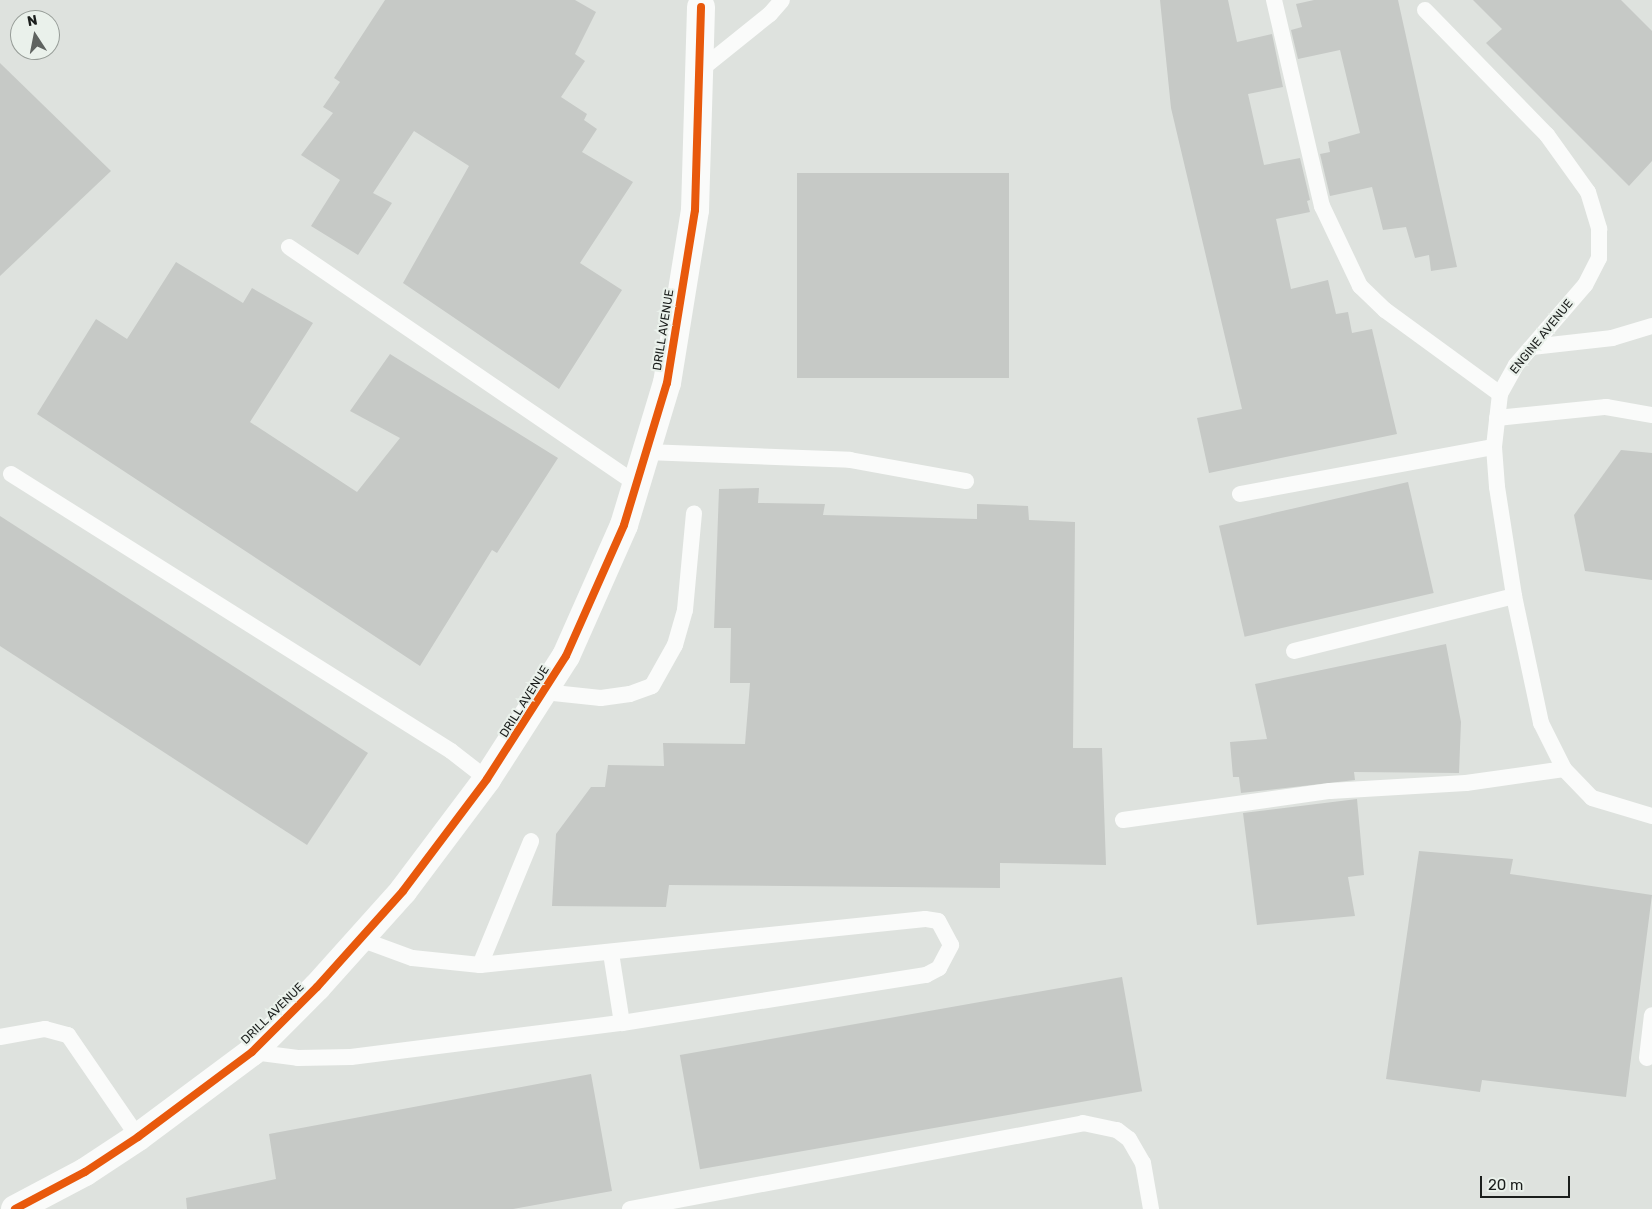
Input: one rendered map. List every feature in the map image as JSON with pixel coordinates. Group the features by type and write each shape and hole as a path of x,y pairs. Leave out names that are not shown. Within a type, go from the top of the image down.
{"street":[{"name":"DRILL AVENUE","path":"14,1209 138,1137 252,1052 360,940 403,891 487,780 544,692 574,638 624,525 667,383 695,210 701,7"}],"lane":[{"path":"699,71 770,14 782,0"},
{"path":"1274,0 1322,206 1360,286 1385,310 1500,394"},
{"name":"ENGINE AVENUE","path":"1425,10 1548,135 1588,192 1599,229 1599,258 1585,285 1532,346 1500,394 1494,446 1514,596 1540,723 1564,769 1592,798 1652,816"},
{"path":"289,247 636,484"},
{"path":"1532,346 1612,338 1652,326"},
{"path":"1497,418 1606,407 1652,415"},
{"path":"1240,494 1494,446"},
{"path":"646,452 850,460 966,481"},
{"path":"11,474 451,751 487,780"},
{"path":"544,692 601,698 630,694 652,686 675,645 685,610 694,513"},
{"path":"1294,651 1514,596"},
{"path":"1122,820 1330,791 1466,783 1564,769"},
{"path":"480,965 531,841"},
{"path":"252,1052 298,1058 351,1057 622,1023 926,975 939,968 951,945 938,921 925,919 611,953 480,965 412,958 360,940"},
{"path":"611,953 622,1023"},
{"path":"1647,1058 1652,1015"},
{"path":"0,1037 45,1029 68,1034 138,1137"},
{"path":"630,1209 1083,1123 1117,1130 1129,1138 1144,1163 1151,1209"}],"building":[{"path":"385,0 575,0 596,12 575,54 585,61 561,97 587,114 584,120 597,129 582,152 633,182 580,263 622,290 559,389 403,283 469,166 414,131 373,193 392,203 358,255 311,226 340,180 301,155 333,113 323,107 340,82 334,78"},
{"path":"1160,0 1228,0 1237,42 1272,34 1283,87 1248,94 1264,165 1300,158 1310,200 1307,201 1310,212 1276,219 1291,289 1328,280 1336,314 1348,312 1352,333 1372,329 1397,434 1209,473 1197,418 1242,409 1171,108"},
{"path":"1314,0 1398,0 1457,267 1431,271 1429,255 1415,258 1406,227 1383,230 1372,187 1330,196 1320,154 1330,152 1328,142 1360,133 1340,50 1298,59 1291,30 1302,27 1296,4"},
{"path":"1473,0 1621,0 1652,31 1652,161 1629,186 1486,43 1502,29"},
{"path":"0,63 111,171 0,276"},
{"path":"797,173 1009,173 1009,378 797,378"},
{"path":"176,262 243,303 252,288 313,323 250,422 357,492 400,438 350,411 390,354 558,458 497,553 492,550 420,666 37,414 96,319 127,339"},
{"path":"1621,450 1652,453 1652,580 1585,571 1574,515"},
{"path":"1408,482 1434,593 1245,637 1219,526"},
{"path":"759,488 758,503 825,504 823,515 977,519 977,504 1028,506 1029,520 1075,522 1073,748 1102,748 1106,865 1000,863 1000,888 669,885 666,907 552,906 556,834 591,787 605,787 608,765 664,766 663,743 745,744 750,683 730,683 731,628 714,628 719,489"},
{"path":"0,516 368,753 307,845 0,646"},
{"path":"1446,644 1461,722 1459,773 1354,772 1355,780 1241,793 1239,777 1233,777 1230,742 1267,739 1255,684"},
{"path":"1357,799 1364,875 1348,877 1355,916 1257,925 1243,813"},
{"path":"1419,851 1513,859 1510,874 1652,895 1626,1097 1482,1080 1480,1092 1386,1079"},
{"path":"1122,977 1142,1091 700,1169 680,1055"},
{"path":"591,1074 612,1191 513,1209 187,1209 186,1198 276,1179 269,1134"}],"cycle path":[{"path":"15,1209 85,1172 138,1137 252,1052 317,987 403,891 487,779 566,656 624,525 667,383 695,210 701,7"}]}
